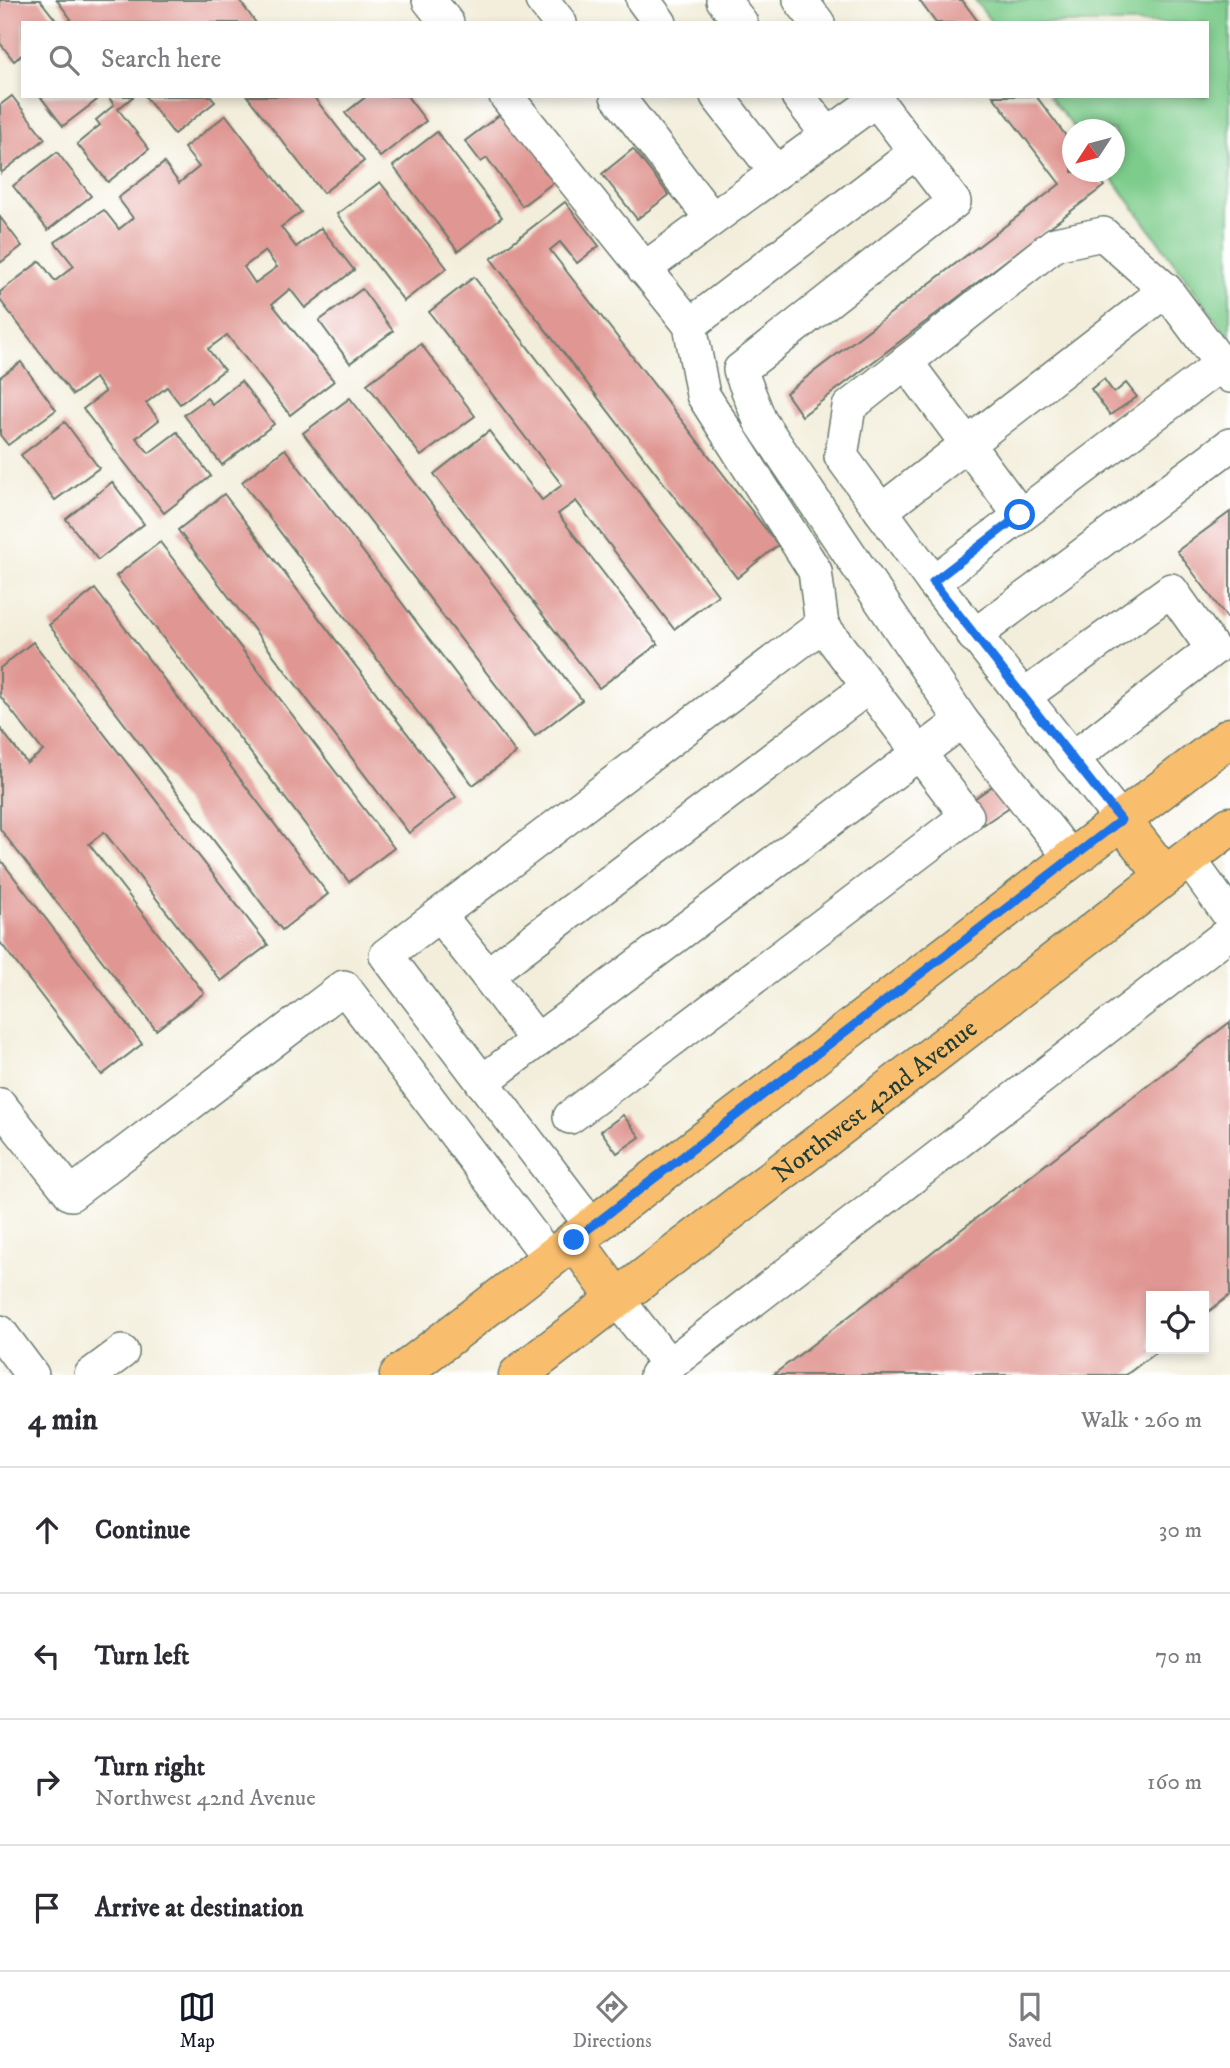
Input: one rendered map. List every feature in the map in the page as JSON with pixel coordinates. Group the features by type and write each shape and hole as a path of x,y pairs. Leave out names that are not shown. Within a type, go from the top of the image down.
{"main road":[{"path":"399,1375 1230,737"},
{"path":"1121,820 1177,867"},
{"name":"Northwest 42nd Avenue","path":"518,1375 1230,826"},
{"path":"572,1242 617,1298"}],"lane":[{"path":"429,0 445,21"},
{"path":"542,0 558,21"},
{"path":"643,0 659,21"},
{"path":"723,0 739,21"},
{"path":"800,0 816,21"},
{"path":"508,98 690,325 703,396 815,571 822,625 967,816 570,1117"},
{"path":"619,98 712,219"},
{"path":"719,98 776,173"},
{"path":"800,98 828,135"},
{"path":"644,269 875,98 954,202 740,370 760,421 962,721 1071,858"},
{"path":"690,325 916,152"},
{"path":"933,582 1020,515 1225,370 1166,290 1103,234 1055,244 849,407 841,456 933,582 974,636 1121,820"},
{"path":"881,511 1166,290"},
{"path":"906,362 1020,515"},
{"path":"974,636 1230,445"},
{"path":"1023,697 1171,590 1213,649 1072,759"},
{"path":"0,1105 71,1194 822,625"},
{"path":"487,975 868,687"},
{"path":"482,1082 962,721"},
{"path":"1177,867 1230,916"},
{"path":"439,915 537,1041"},
{"path":"617,1298 663,1370 1230,932"},
{"path":"386,955 482,1082 572,1242"},
{"path":"344,987 572,1242"},
{"path":"0,1332 32,1375"},
{"path":"91,1375 122,1352"}],"green space":[{"path":"975,0 1230,0 1230,339 1115,182 1125,182 1125,119 1067,119 1051,98 1209,98 1209,21 991,21"}],"building":[{"path":"0,0 40,0 56,21 21,21 21,56 14,61 0,43"},
{"path":"57,0 239,0 255,21 68,21 71,19"},
{"path":"919,0 962,0 978,21 935,21"},
{"path":"12,96 45,139 1,173 0,105"},
{"path":"42,98 96,98 97,100 63,126"},
{"path":"109,98 132,98 118,109 149,149 108,182 77,144 100,125 96,120 114,105"},
{"path":"147,98 212,98 215,102 174,134"},
{"path":"249,98 315,98 364,161 323,193"},
{"path":"364,98 409,98 426,121 380,157 345,113"},
{"path":"995,98 1038,98 1062,131 1062,182 1101,182 1104,186 802,416 786,393 1060,184"},
{"path":"506,110 558,179 522,206 487,158 481,162 465,141"},
{"path":"226,115 301,212 281,227 296,247 321,228 354,270 305,308 290,289 272,304 334,381 290,415 227,335 208,349 224,370 180,404 167,387 146,403 159,420 136,438 149,453 177,432 211,476 164,513 83,409 105,392 95,378 73,395 0,300 0,292 40,261 55,281 74,266 55,242 104,210 119,229 133,218 118,198 164,163 179,183 199,167 184,148","holes":["265,251 277,267 255,283 244,267"]},
{"path":"437,132 502,217 458,251 393,166"},
{"path":"633,149 669,195 637,219 602,174"},
{"path":"57,152 91,196 48,230 13,186"},
{"path":"380,182 447,268 404,301 337,214"},
{"path":"565,202 599,246 577,263 560,242 550,250 778,545 737,578 491,259"},
{"path":"0,217 22,246 0,263"},
{"path":"474,277 718,595 674,629 576,501 558,514 658,644 599,688 434,474 489,431 542,500 562,485 429,312"},
{"path":"362,289 393,331 350,363 319,321"},
{"path":"421,344 475,416 421,456 367,384"},
{"path":"21,362 56,410 8,445 0,435 0,377"},
{"path":"1104,379 1114,393 1126,383 1137,397 1110,415 1091,389"},
{"path":"241,381 274,424 222,465 184,415 207,398 212,404"},
{"path":"350,398 582,700 535,736 303,433"},
{"path":"65,422 99,468 55,500 21,455"},
{"path":"285,449 516,753 473,785 242,482"},
{"path":"112,482 144,524 98,560 66,519"},
{"path":"224,494 456,797 409,833 178,530"},
{"path":"1230,512 1230,616 1227,618 1177,551"},
{"path":"160,542 394,848 349,882 116,576"},
{"path":"95,589 328,894 282,930 49,625"},
{"path":"33,642 268,945 221,981 104,832 89,844 204,993 156,1030 0,829 0,728 27,763 43,751 0,696 0,668"},
{"path":"998,782 1014,804 983,825 967,804"},
{"path":"0,859 142,1044 102,1075 0,942"},
{"path":"1230,1022 1230,1295 1209,1311 1209,1291 1146,1291 1146,1354 1153,1354 1126,1375 773,1375"},
{"path":"623,1115 640,1137 617,1153 601,1131"}],"route":[{"path":"574,1240 1121,820 933,582 1020,515"}]}
